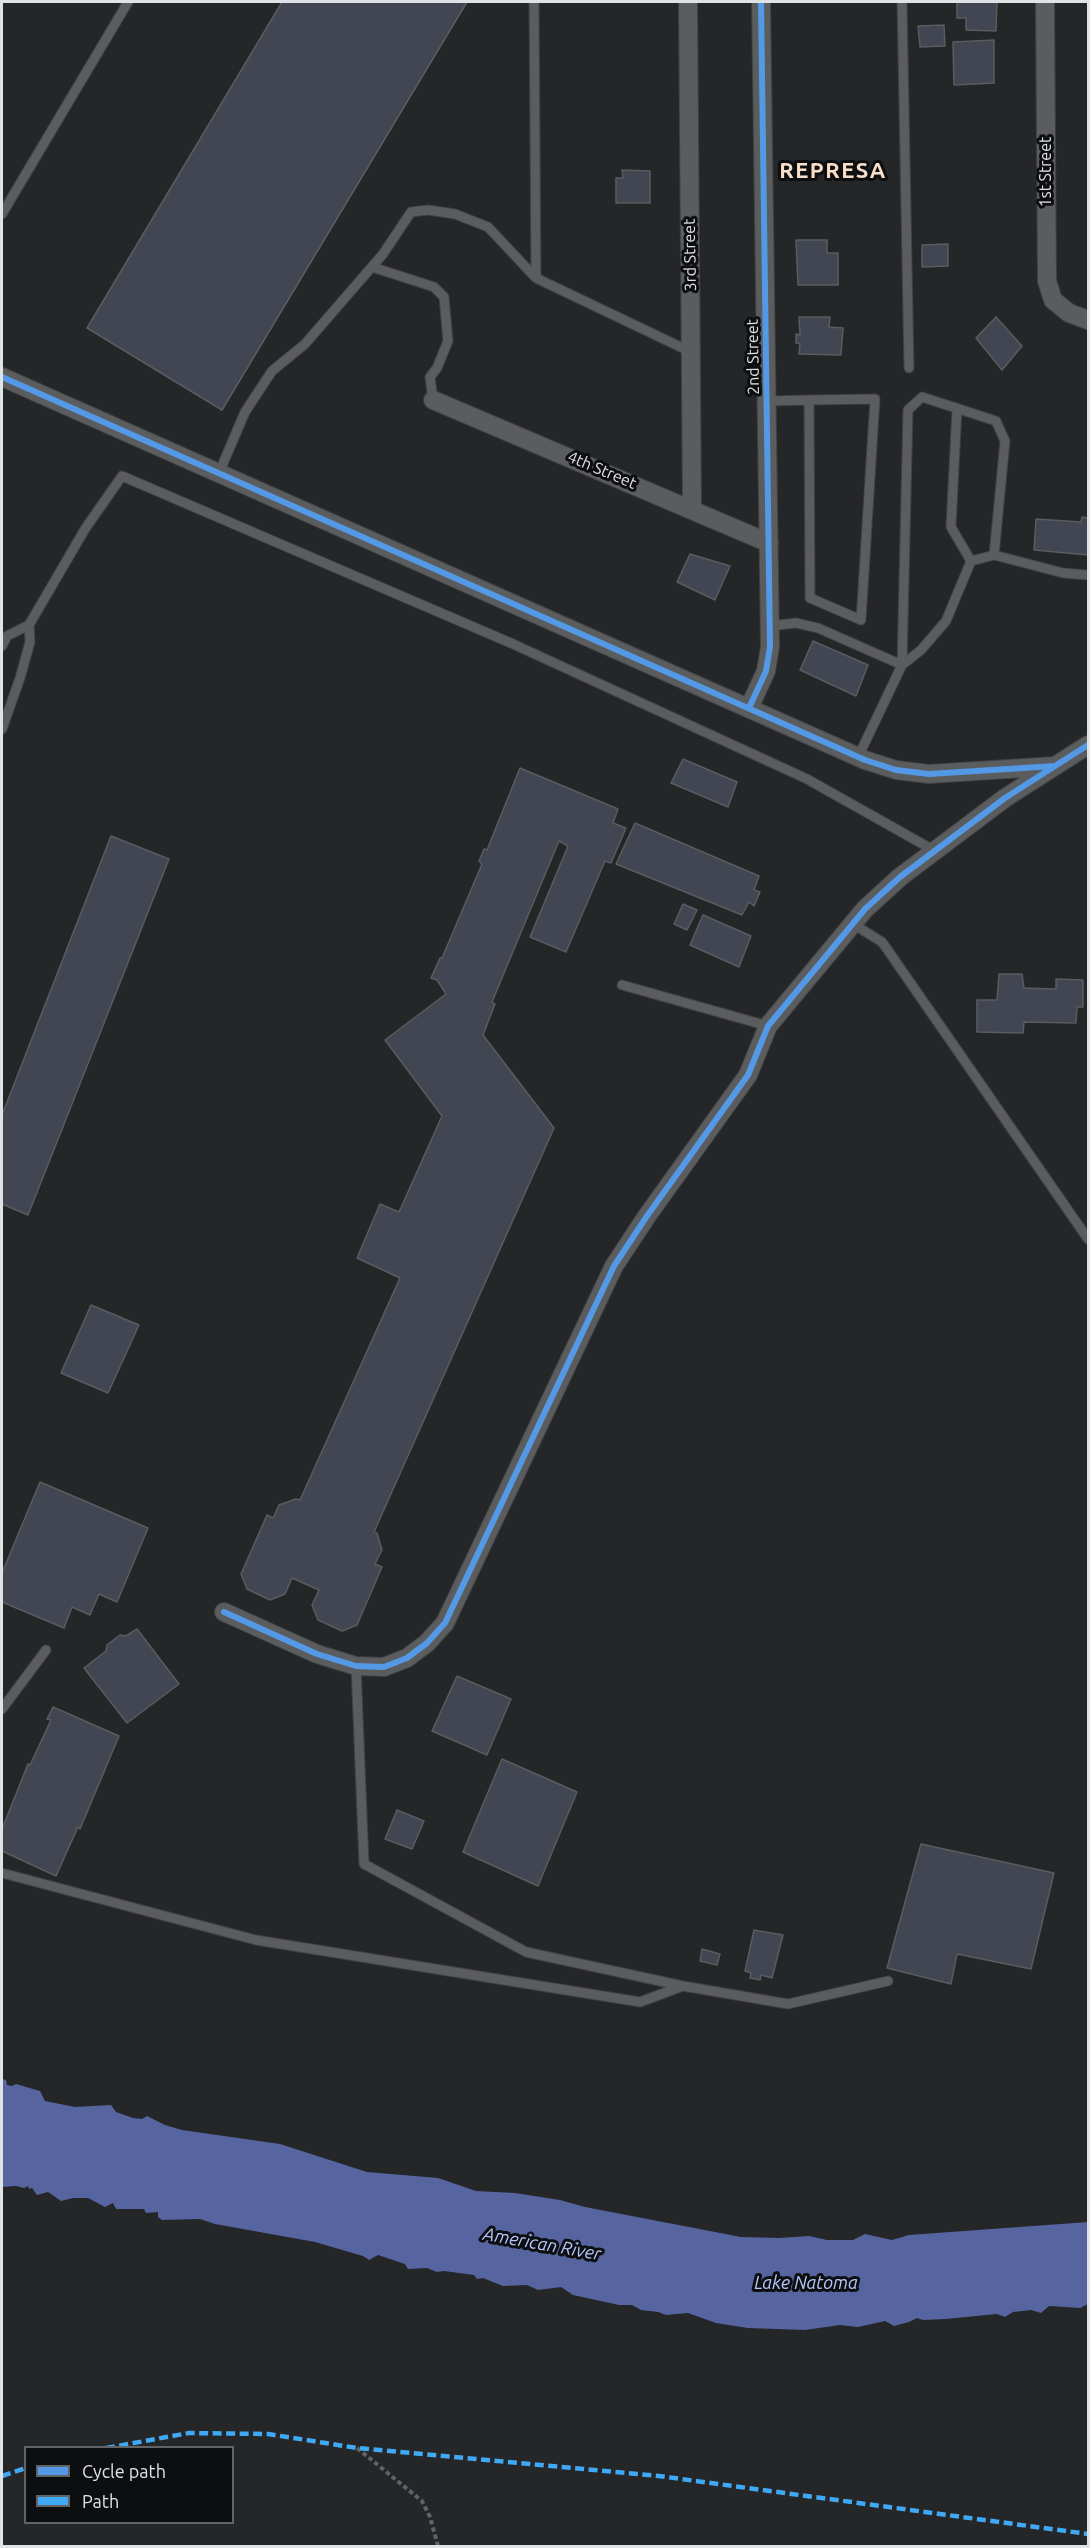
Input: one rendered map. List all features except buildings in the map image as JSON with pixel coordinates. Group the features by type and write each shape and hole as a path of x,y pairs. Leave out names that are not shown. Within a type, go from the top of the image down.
{"street":[{"name":"3rd Street","path":"688,2 692,508"},
{"name":"2nd Street","path":"749,708 766,671 770,647 761,2"},
{"name":"1st Street","path":"1045,2 1047,281 1053,300 1069,313 1089,320"},
{"path":"2,377 858,757 896,770 928,774 1055,766"},
{"name":"4th Street","path":"433,400 692,508 769,543"},
{"path":"224,1612 317,1654 356,1666 384,1667 407,1658 427,1643 445,1623 614,1266 748,1075 768,1026 853,924 900,877 1005,798 1089,745"}],"lane":[{"path":"2,214 128,2"},
{"path":"534,2 536,278"},
{"path":"902,2 909,368"},
{"path":"219,474 245,412 272,372 305,344 372,267 411,212 428,210 455,214 488,227 536,278 691,352"},
{"path":"372,267 434,287 444,297 448,341 437,368 430,377 433,400"},
{"path":"858,757 902,665 908,410 922,397 996,421 1005,441 994,555"},
{"path":"767,401 809,400 875,399 861,620 810,598 809,400"},
{"path":"957,408 951,527 970,561"},
{"path":"2,646 7,636 29,625 85,529 122,476 513,644 807,778 935,851"},
{"path":"970,561 994,555 1063,573 1089,575"},
{"path":"902,665 921,650 946,621 970,561"},
{"path":"770,626 796,623 818,628 902,665"},
{"path":"2,729 21,678 30,642 29,625"},
{"path":"853,924 882,942 1089,1239"},
{"path":"622,985 768,1026"},
{"path":"2,1709 46,1650"},
{"path":"356,1666 364,1864 526,1952 683,1986 788,2004 888,1982"},
{"path":"2,1873 248,1939 640,2002 683,1986"}],"path":[{"path":"357,2448 422,2501 430,2517 438,2547"}],"water":[{"name":"Lake Natoma","path":"2,2079 6,2080 7,2085 16,2084 40,2091 45,2101 75,2107 111,2105 116,2112 133,2118 142,2119 147,2116 182,2130 280,2144 367,2172 438,2178 476,2191 515,2193 560,2200 585,2207 741,2237 809,2236 827,2240 853,2240 865,2234 892,2240 909,2235 1088,2222 1088,2304 1080,2308 1049,2306 1041,2313 1031,2310 1013,2312 1005,2317 997,2314 945,2319 917,2318 894,2326 885,2321 858,2327 840,2325 805,2330 748,2328 716,2323 688,2313 666,2315 641,2310 632,2305 619,2305 573,2295 561,2287 538,2290 527,2285 503,2286 483,2278 477,2279 474,2275 437,2272 427,2268 408,2269 405,2264 378,2255 369,2260 363,2256 315,2242 215,2224 200,2219 162,2220 158,2217 158,2212 146,2213 144,2209 116,2209 113,2203 105,2207 88,2198 61,2201 48,2192 37,2195 28,2186 24,2188 2,2187"}],"marked path":[{"path":"117,2446 189,2433 268,2434 357,2448 659,2476 1088,2534"},
{"path":"2,2476 24,2469"}],"cycle path":[{"path":"749,708 766,671 770,647 761,2"},
{"path":"2,377 865,760 896,770 929,774 1055,766 1088,745"},
{"path":"224,1612 317,1654 356,1666 384,1667 407,1658 427,1643 445,1623 614,1266 748,1075 768,1026 865,909 900,877 1005,798 1055,766"}],"district":[{"name":"REPRESA","path":"833,171"}],"water label":[{"name":"American River","path":"542,2244"}]}
